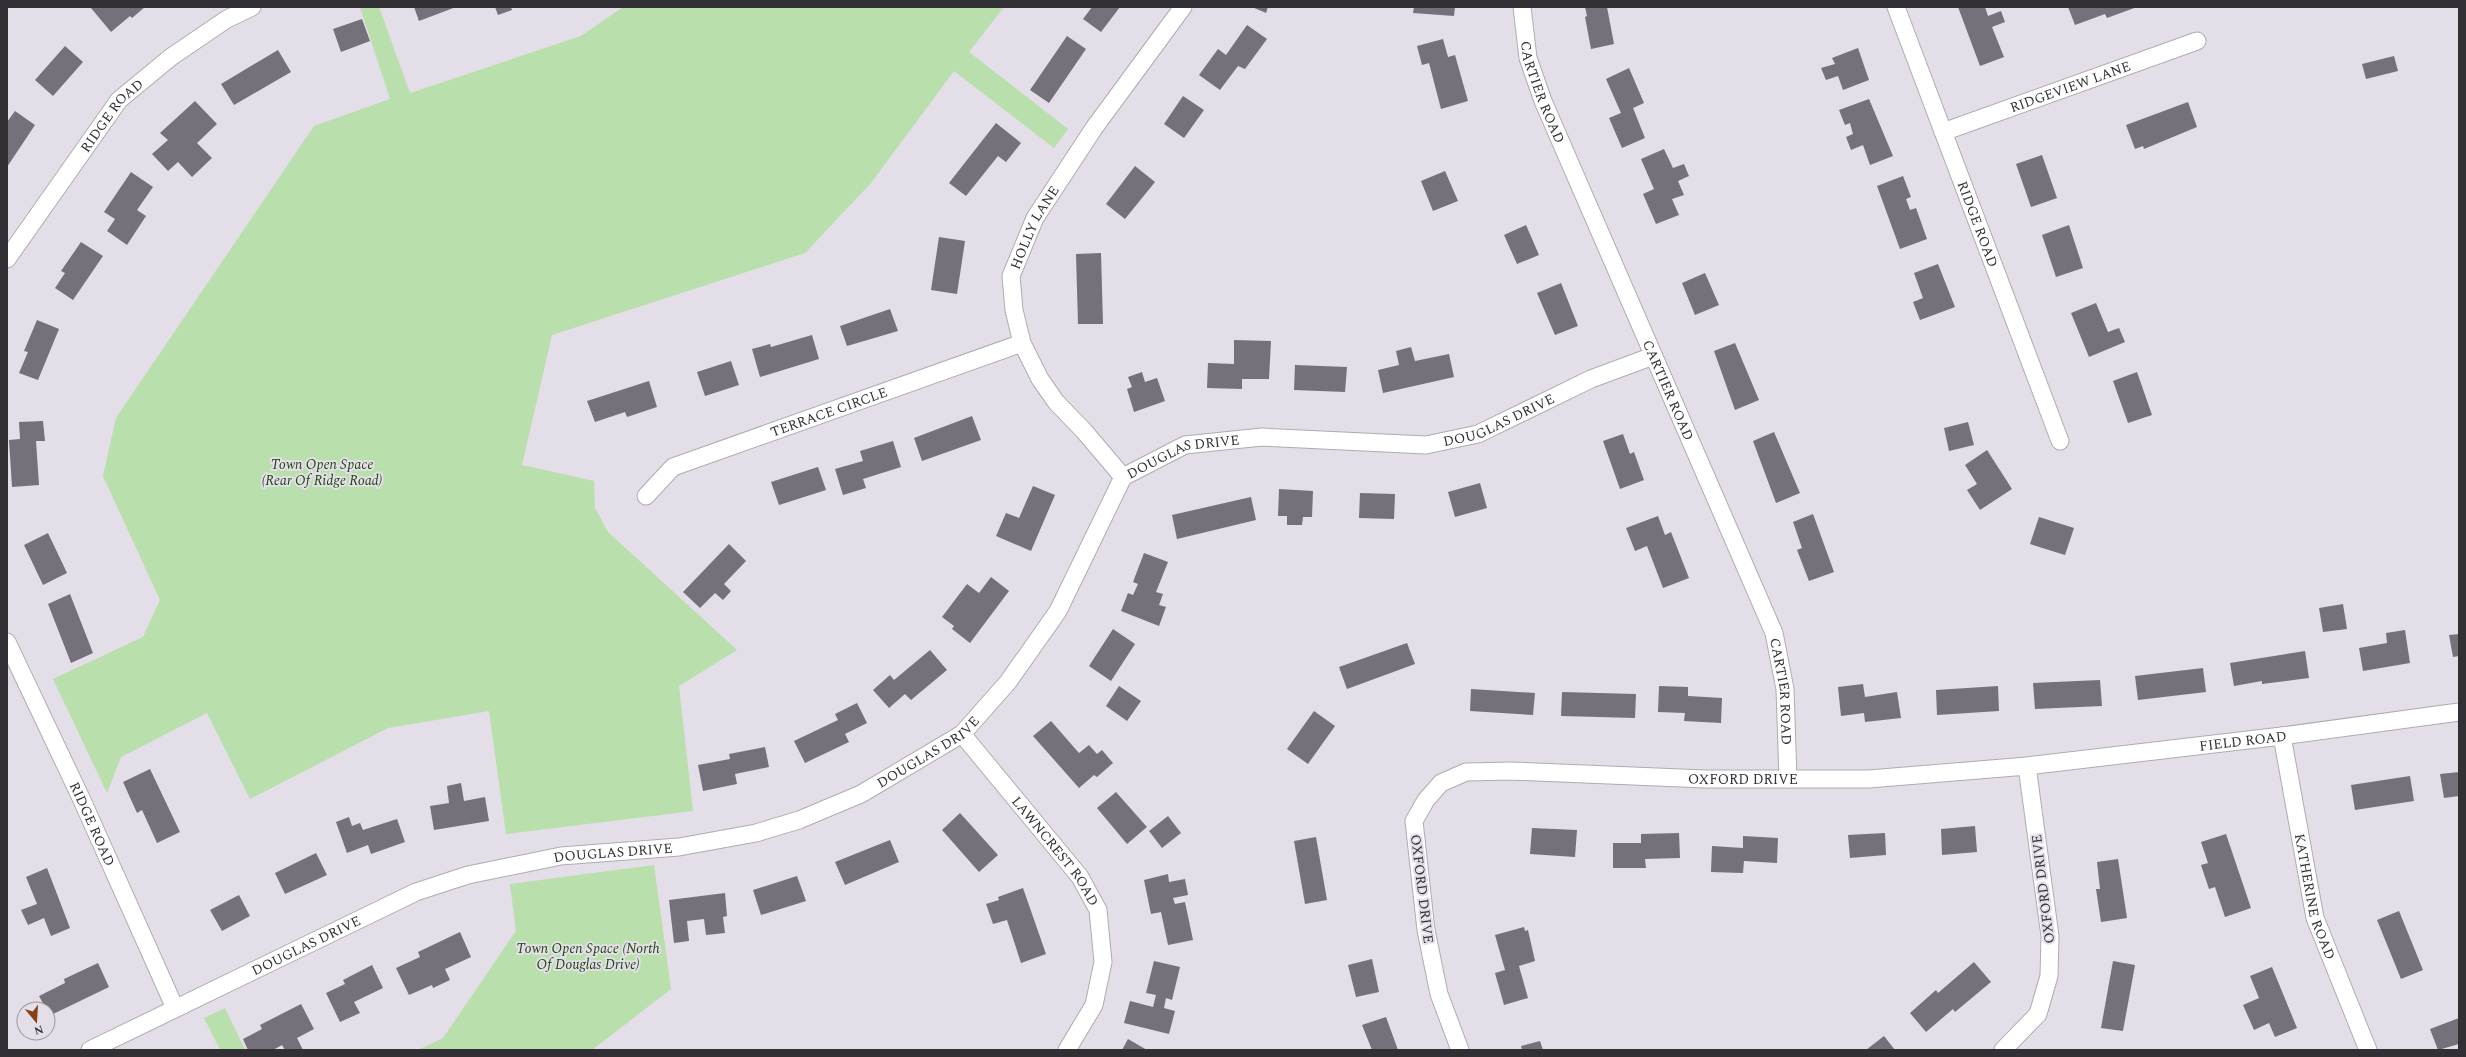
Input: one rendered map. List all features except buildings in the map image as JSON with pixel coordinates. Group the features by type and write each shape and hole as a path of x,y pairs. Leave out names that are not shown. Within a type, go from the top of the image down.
{"street":[{"name":"RIDGE ROAD","path":"7,259 119,100 171,57 227,19 252,7"},
{"name":"HOLLY LANE","path":"1123,478 1084,431 1056,402 1040,379 1022,343 1014,310 1011,276 1035,218 1094,128 1183,7"},
{"name":"CARTIER ROAD","path":"1522,7 1528,58 1543,101 1774,633 1785,689 1788,779"},
{"name":"RIDGE ROAD","path":"1896,7 2060,441"},
{"name":"RIDGEVIEW LANE","path":"1943,132 2197,40"},
{"name":"TERRACE CIRCLE","path":"646,496 673,467 1022,343"},
{"name":"DOUGLAS DRIVE","path":"90,1050 424,890 468,875 561,856 679,846 756,833 799,820 861,794 962,734 1008,682 1058,611 1123,478 1185,445 1262,437 1426,445 1478,434 1591,379 1653,356"},
{"name":"RIDGE ROAD","path":"7,642 81,798 175,1008"},
{"name":"FIELD ROAD","path":"2027,766 2282,736 2459,712"},
{"name":"LAWNCREST ROAD","path":"962,734 1080,877 1098,910 1103,962 1094,1005 1067,1050"},
{"name":"KATHERINE ROAD","path":"2282,736 2315,918 2368,1050"},
{"name":"OXFORD DRIVE","path":"1460,1050 1439,994 1426,930 1415,839 1414,821 1426,800 1441,783 1466,772 1511,771 1705,779 1868,779 2027,766 2050,936 2049,976 2038,1014 2003,1050"}],"green space":[{"name":"Town Open Space (Rear Of Ridge Road)","path":"360,7 379,7 410,93 581,36 623,7 1004,7 969,52 1068,129 1054,148 954,71 871,183 805,253 552,335 522,465 594,481 595,508 608,532 737,650 679,686 693,811 506,834 489,711 388,728 250,799 207,713 121,757 107,793 53,679 143,637 160,600 103,476 116,418 314,126 390,99"},
{"name":"Town Open Space (North Of Douglas Drive)","path":"654,865 671,989 592,1050 418,1050 443,1038 516,931 510,884"},
{"path":"225,1008 245,1050 220,1050 204,1018"}]}
